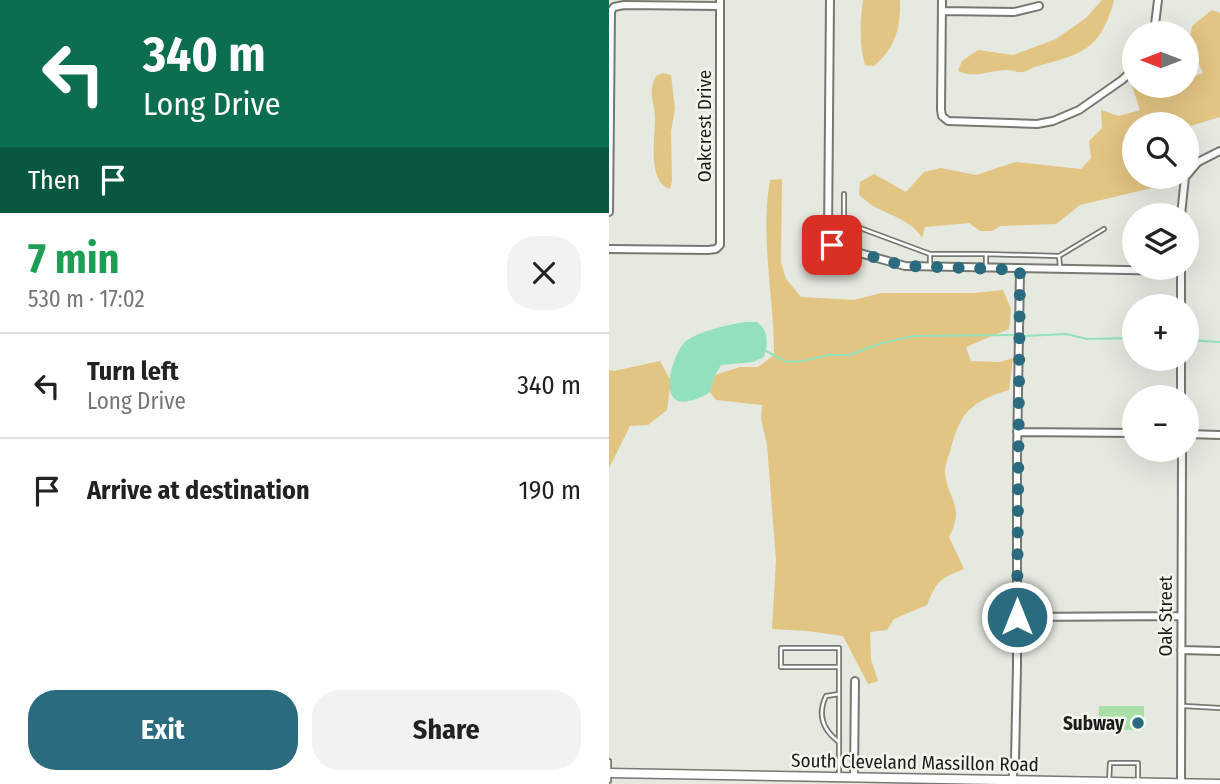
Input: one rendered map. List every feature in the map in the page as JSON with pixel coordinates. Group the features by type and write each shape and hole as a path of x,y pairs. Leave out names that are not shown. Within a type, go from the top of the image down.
{"main road":[{"name":"South Cleveland Massillon Road","path":"609,773 714,774 813,780 854,776 927,781 1220,784"}],"street":[{"path":"829,0 828,237 832,245 896,264 930,267 1122,270"},
{"path":"942,0 942,116 948,121 1037,124 1053,121 1079,110 1122,80"},
{"path":"1155,21 1158,0"},
{"path":"609,212 611,11 614,7 624,5 720,3"},
{"name":"Oakcrest Drive","path":"609,249 716,249 720,245 720,3"},
{"path":"942,11 1014,12 1039,6"},
{"path":"1199,162 1220,151"},
{"path":"1012,782 1015,747 1020,270"},
{"path":"1017,432 1122,433"},
{"path":"1199,434 1220,435"},
{"name":"Oak Street","path":"1181,783 1182,462"},
{"path":"1017,617 1181,616"},
{"path":"1181,650 1220,651"},
{"path":"854,776 855,681"}],"lane":[{"path":"844,194 844,222"},
{"path":"828,222 844,222 930,254 1059,256 1104,229"},
{"path":"930,254 930,267"},
{"path":"986,254 986,269"},
{"path":"1059,256 1060,271"},
{"path":"839,667 781,667 781,648 839,648 839,667 839,776"},
{"path":"839,694 826,696 823,701 823,723 828,734 839,742"},
{"path":"1181,706 1220,708"},
{"path":"609,761 609,781"},
{"path":"1110,783 1110,763 1138,763 1138,782"},
{"path":"714,774 714,784"}],"shaded area":[{"path":"863,0 900,0 899,20 892,45 874,66 865,65 862,49"},
{"path":"1102,0 1114,0 1109,16 1096,39 1078,53 1023,72 1007,70 970,74 958,71 962,61 978,50 1013,55 1056,39 1086,18"},
{"path":"1212,10 1220,13 1220,117 1199,123 1199,112 1133,112 1140,110 1136,98 1199,98 1199,74 1203,73 1199,64 1198,21"},
{"path":"663,73 671,75 675,109 671,131 670,189 658,178 654,158 655,119 652,88 656,76"},
{"path":"1101,110 1122,115 1122,189 1148,189 1080,205 1056,224 1000,226 992,231 980,231 969,223 925,227 922,238 913,227 873,206 859,195 860,182 874,174 906,192 924,172 941,168 976,175 1015,162 1081,169 1091,158 1089,141 1102,128"},
{"path":"782,179 781,262 786,279 801,297 854,300 881,293 973,293 1003,290 1011,309 1009,329 966,347 971,361 1000,362 1013,358 1009,390 977,403 964,416 946,464 947,484 956,511 954,527 949,537 964,569 940,582 927,605 894,619 887,630 870,632 871,659 878,681 868,684 843,636 772,629 776,560 767,445 761,419 762,405 716,400 710,392 715,375 740,367 758,367 774,355 767,202 770,180"},
{"path":"744,322 757,322 764,329 767,343 764,357 753,362 721,365 710,392 699,398 682,402 673,397 670,390 671,372 686,341 706,331"},
{"path":"660,361 671,381 667,410 648,425 630,426 609,468 609,370"}],"building":[{"path":"1099,706 1144,706 1144,730 1098,730"}],"waterway":[{"path":"1025,336 1066,334 1087,339 1122,338"},
{"path":"766,351 787,362 829,355 849,355 882,343 914,336 1013,335"},
{"path":"1199,341 1220,342"}],"place":[{"name":"Subway","path":"1138,723"}],"route":[{"path":"832,245 905,266 1020,270 1016,475 1017,617"}]}
